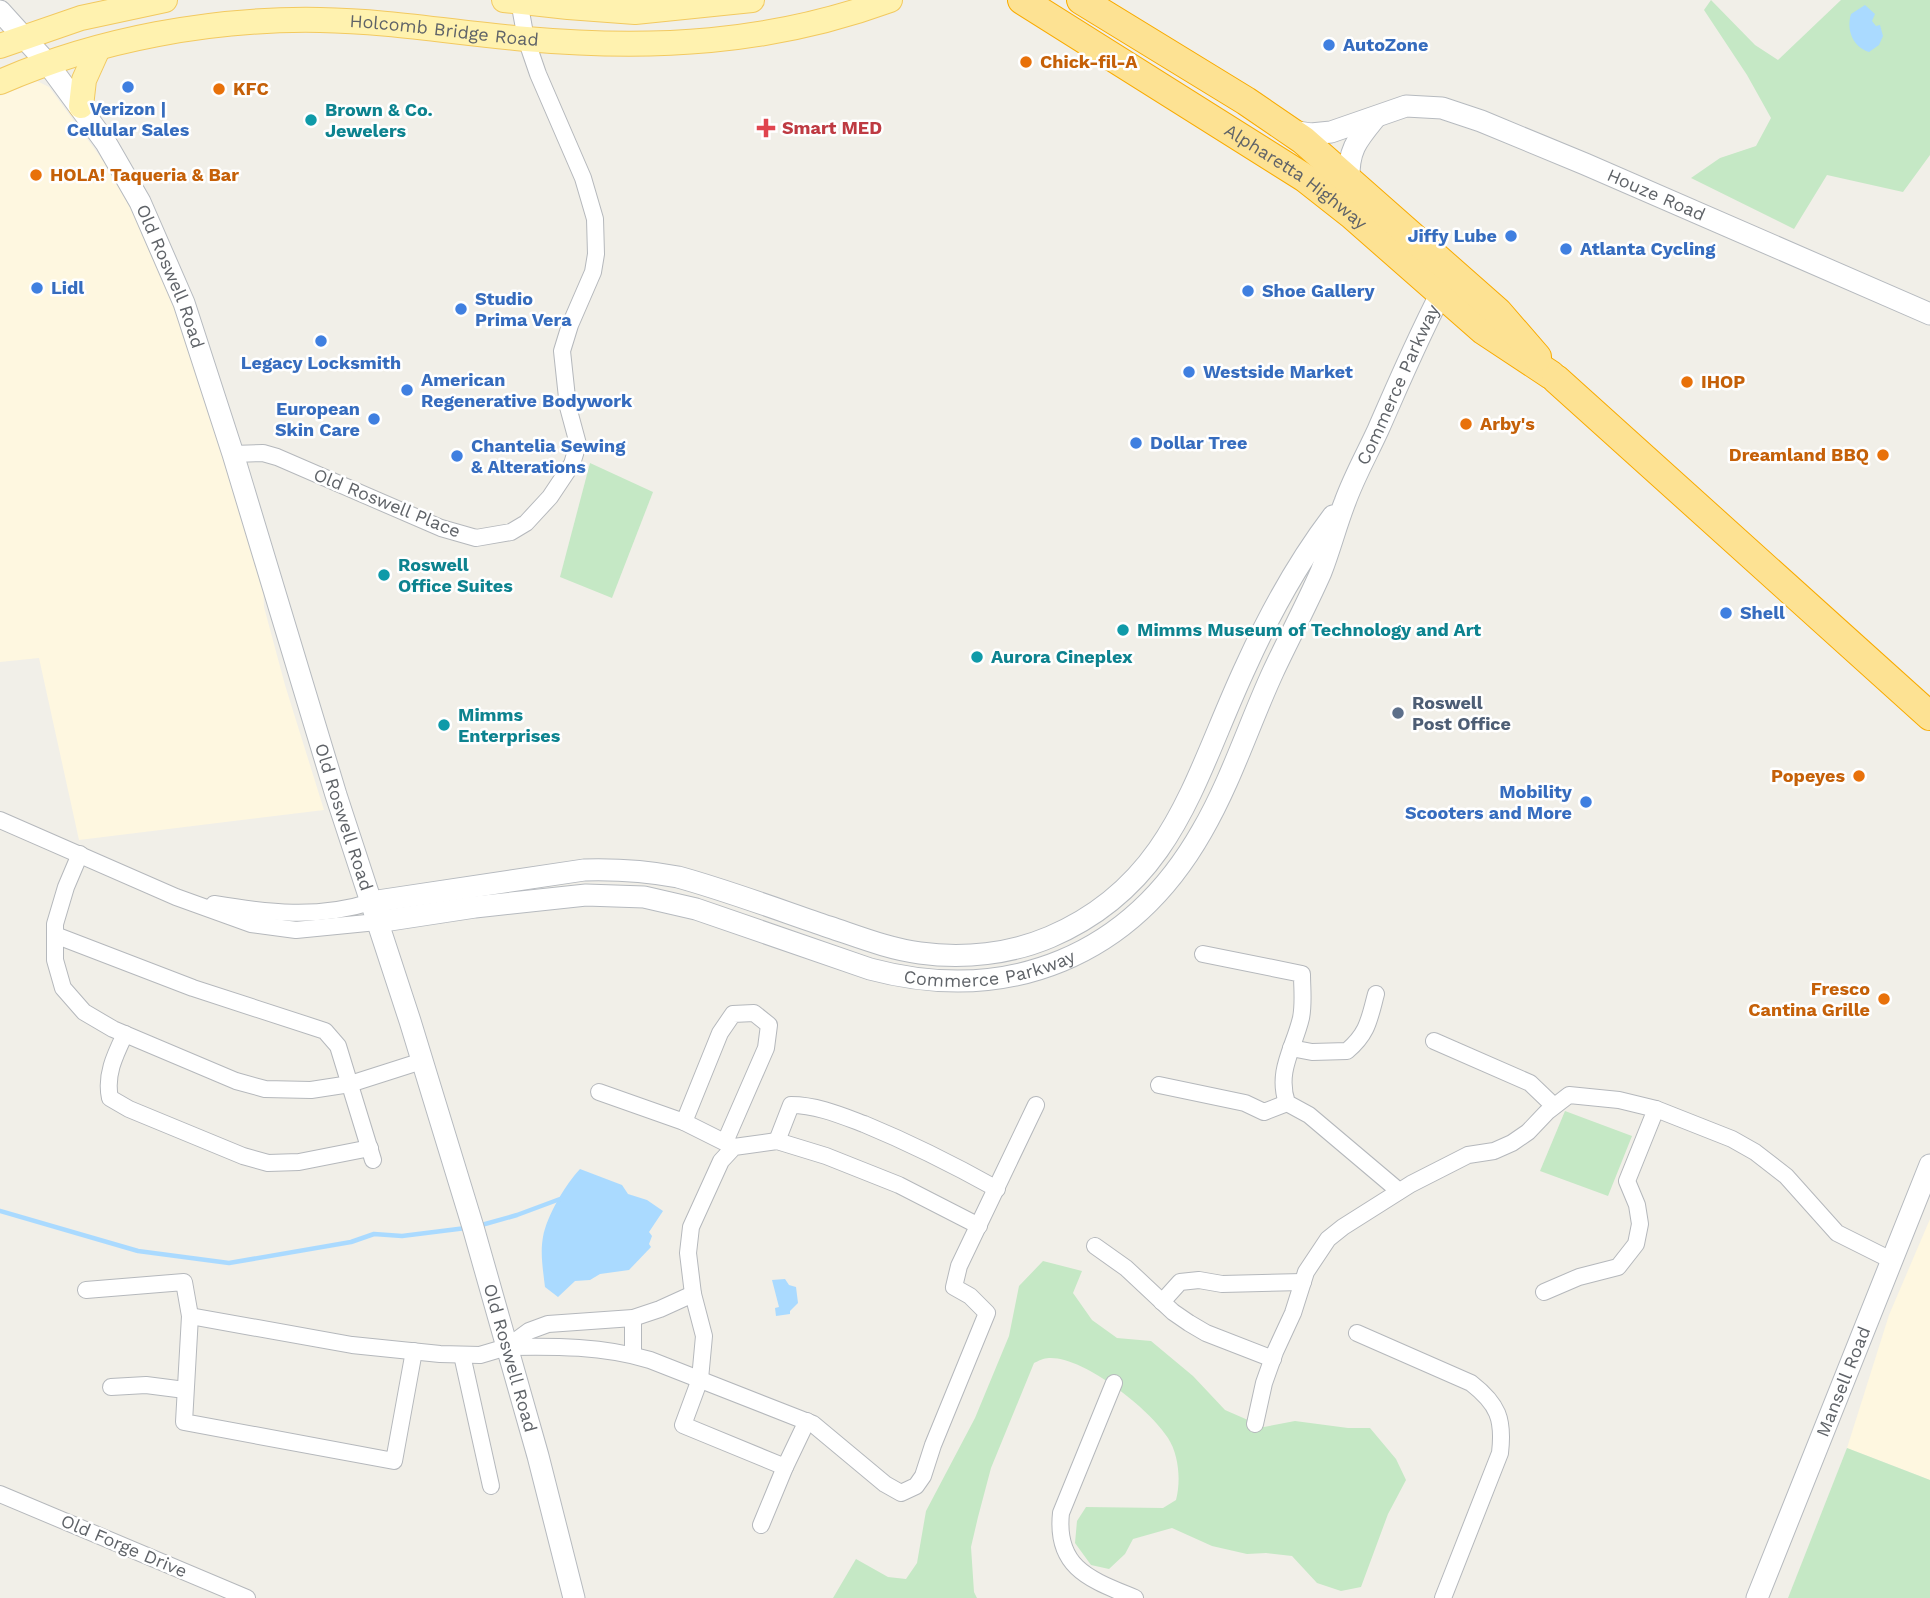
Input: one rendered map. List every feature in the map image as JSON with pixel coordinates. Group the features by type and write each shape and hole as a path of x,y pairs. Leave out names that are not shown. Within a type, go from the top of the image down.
{"highway":[{"name":"Alpharetta Highway","path":"1021,0 1305,178 1352,215 1513,327 1554,377 1930,716"},
{"name":"Alpharetta Highway","path":"1081,0 1291,131 1349,180 1447,281"}],"main road":[{"path":"0,46 81,18 165,0"},
{"name":"Holcomb Bridge Road","path":"512,1 635,12 752,0"},
{"name":"Holcomb Bridge Road","path":"0,82 98,49 224,25 318,20 406,24 526,39 636,45 748,37 816,24 890,0"},
{"path":"81,106 85,78 98,49"}],"street":[{"name":"Old Roswell Place","path":"233,454 263,453 277,457 458,535 476,538 511,532 526,523 550,497 577,454 578,444 568,407 562,351 569,325 593,272 597,237 591,198 538,74 512,1"},
{"name":"Old Roswell Road","path":"0,11 48,64 81,106 123,170 170,267 197,340 309,709 473,1227 574,1598"},
{"name":"Houze Road","path":"1291,131 1311,134 1331,132 1415,105 1458,112 1685,206 1930,314"},
{"path":"1349,180 1351,152 1375,118"},
{"name":"Commerce Parkway","path":"374,912 584,870 617,869 678,877 878,944 911,952 968,956 1020,947 1087,919 1126,890 1156,855 1191,795 1245,668 1288,582 1345,500 1413,347 1447,281"},
{"path":"0,820 176,897 254,911 296,914 374,912"},
{"path":"80,854 54,924 55,960 63,988 84,1012 125,1034 236,1081 265,1089 311,1090 350,1084 422,1061"},
{"path":"55,935 193,988 325,1031 338,1046 371,1154 268,1163 243,1156 129,1109 110,1098 107,1084 112,1061 125,1034"},
{"path":"1203,954 1302,974 1302,1011 1284,1064 1283,1083 1287,1103"},
{"path":"1290,1048 1312,1052 1347,1051 1362,1038 1376,994"},
{"path":"684,1122 720,1033 733,1014 754,1013 769,1025 766,1048 729,1144 691,1227 688,1253 693,1294 704,1336 700,1379 684,1425 785,1467"},
{"path":"1434,1041 1530,1083 1554,1106"},
{"path":"1159,1085 1245,1103 1264,1112 1287,1103 1309,1115 1399,1191"},
{"path":"599,1092 684,1122 729,1144 778,1141 826,1156 899,1185 979,1226"},
{"path":"1255,1424 1273,1359 1303,1282 1316,1255 1328,1240 1343,1227 1399,1191 1468,1155 1494,1151 1512,1143 1569,1095 1619,1100 1656,1109 1732,1139 1755,1152 1786,1177 1837,1233 1891,1260"},
{"path":"778,1141 790,1104 807,1105 907,1142 997,1189"},
{"path":"190,1316 352,1345 414,1351 480,1355 507,1347 563,1345 633,1354 813,1423 885,1484 901,1493 916,1486 923,1476 987,1313 970,1296 954,1287 959,1266 1036,1105"},
{"path":"1545,1292 1618,1266 1636,1244 1640,1224 1637,1205 1627,1181 1656,1109"},
{"name":"Mansell Road","path":"1757,1598 1930,1165"},
{"path":"1096,1246 1126,1268 1189,1323 1206,1333 1273,1359"},
{"path":"86,1290 184,1282 190,1316 184,1422 394,1461 414,1351"},
{"path":"1162,1302 1180,1282 1303,1282"},
{"path":"507,1347 529,1331 548,1324 633,1318 693,1294"},
{"path":"633,1318 633,1354"},
{"path":"1357,1333 1471,1383 1487,1395 1498,1413 1503,1433 1500,1453 1443,1598"},
{"path":"462,1355 491,1486"},
{"path":"1114,1382 1061,1513 1059,1527 1065,1552 1082,1573 1135,1598"},
{"path":"111,1387 146,1385 186,1390"},
{"path":"761,1525 807,1421"},
{"name":"Old Forge Drive","path":"0,1494 247,1598"}],"shaded area":[{"path":"37,81 49,87 107,166 161,264 179,309 263,583 264,607 324,810 79,840 39,658 0,662 0,96"},
{"path":"1930,1219 1930,1480 1847,1448 1889,1315"}],"green space":[{"path":"1711,0 1755,45 1778,60 1841,0 1930,0 1930,155 1903,192 1827,175 1794,229 1691,178 1720,158 1756,146 1771,118 1747,75 1704,10"},
{"path":"590,463 653,492 612,598 560,577"},
{"path":"1565,1111 1632,1136 1608,1196 1540,1171"},
{"path":"1043,1261 1082,1271 1073,1293 1092,1320 1117,1338 1151,1341 1193,1376 1225,1410 1264,1427 1295,1421 1370,1428 1396,1459 1406,1480 1388,1514 1361,1587 1341,1591 1317,1583 1292,1556 1247,1554 1212,1546 1172,1528 1133,1539 1125,1554 1109,1569 1091,1565 1075,1543 1077,1521 1086,1507 1163,1508 1176,1500 1179,1477 1177,1460 1172,1445 1159,1426 1131,1399 1079,1366 1049,1358 1034,1363 991,1468 971,1547 974,1592 977,1598 833,1598 856,1559 888,1577 906,1579 917,1563 926,1511 975,1418 1009,1336 1019,1286"},
{"path":"1847,1448 1930,1480 1930,1598 1788,1598"}],"water":[{"path":"1865,5 1875,14 1872,21 1876,26 1880,25 1883,36 1879,45 1869,52 1855,42 1849,26 1851,14"},
{"path":"580,1169 622,1185 628,1194 647,1200 663,1211 649,1232 652,1236 649,1244 651,1247 629,1270 575,1281 558,1297 545,1287 543,1237 548,1219 558,1200"},
{"path":"785,1279 789,1285 796,1287 798,1303 790,1314 776,1316 775,1308 779,1307 772,1280"}],"waterway":[{"path":"478,1226 560,1199"},
{"path":"0,1211 138,1251 229,1263 351,1242 374,1234 402,1236 466,1228"}],"place":[{"name":"AutoZone","path":"1329,45"},
{"name":"Chick-fil-A","path":"1026,62"},
{"name":"Verizon | Cellular Sales","path":"128,87"},
{"name":"KFC","path":"219,89"},
{"name":"Brown & Co. Jewelers","path":"311,120"},
{"name":"Smart MED","path":"766,128"},
{"name":"HOLA! Taqueria & Bar","path":"36,175"},
{"name":"Jiffy Lube","path":"1511,236"},
{"name":"Atlanta Cycling","path":"1566,249"},
{"name":"Lidl","path":"37,288"},
{"name":"Shoe Gallery","path":"1248,291"},
{"name":"Studio Prima Vera","path":"461,309"},
{"name":"Legacy Locksmith","path":"321,341"},
{"name":"Westside Market","path":"1189,372"},
{"name":"IHOP","path":"1687,382"},
{"name":"American Regenerative Bodywork","path":"407,390"},
{"name":"European Skin Care","path":"374,419"},
{"name":"Arby's","path":"1466,424"},
{"name":"Dollar Tree","path":"1136,443"},
{"name":"Dreamland BBQ","path":"1883,455"},
{"name":"Chantelia Sewing & Alterations","path":"457,456"},
{"name":"Roswell Office Suites","path":"384,575"},
{"name":"Shell","path":"1726,613"},
{"name":"Mimms Museum of Technology and Art","path":"1123,630"},
{"name":"Aurora Cineplex","path":"977,657"},
{"name":"Roswell Post Office","path":"1398,713"},
{"name":"Mimms Enterprises","path":"444,725"},
{"name":"Popeyes","path":"1859,776"},
{"name":"Mobility Scooters and More","path":"1586,802"},
{"name":"Fresco Cantina Grille","path":"1884,999"}]}
